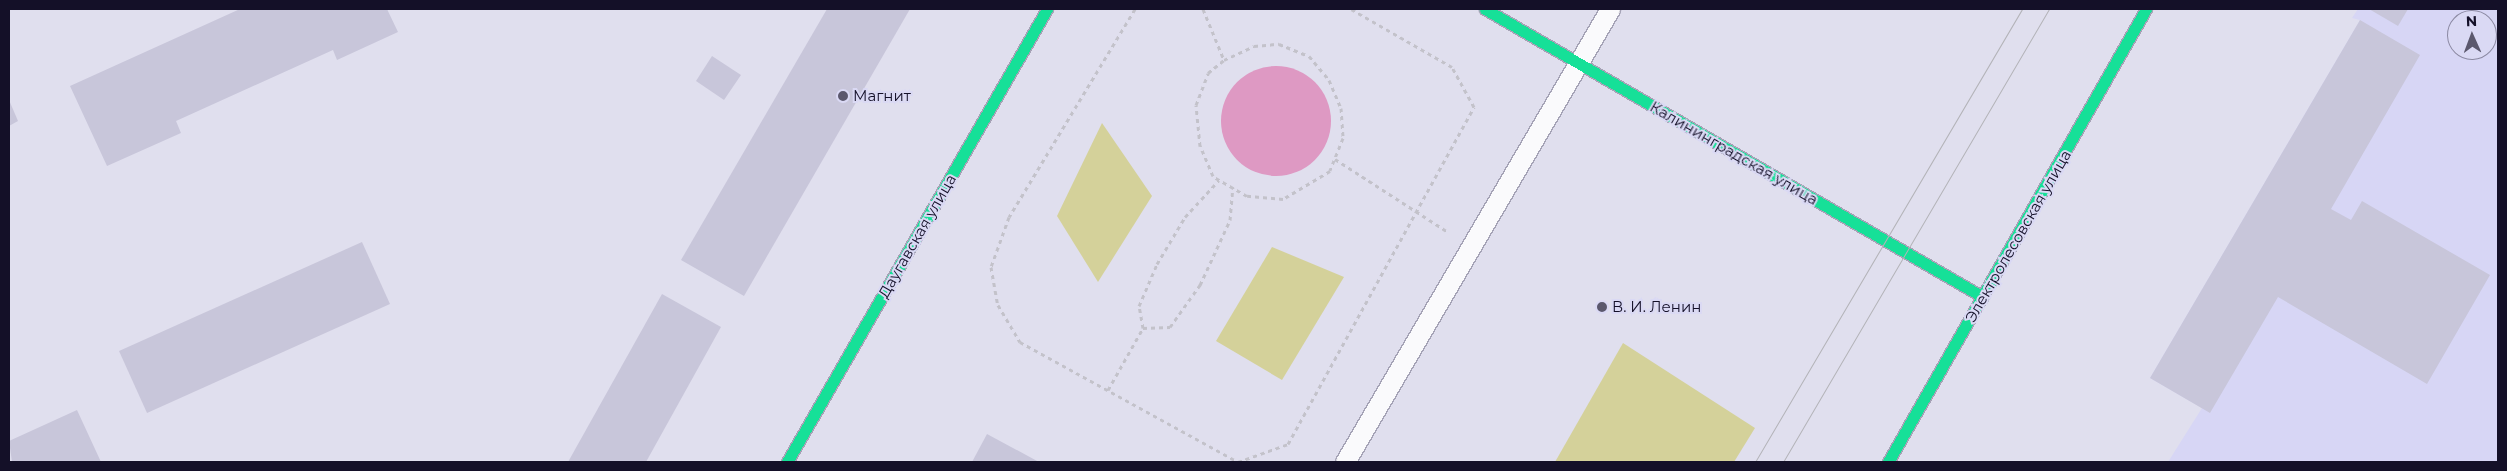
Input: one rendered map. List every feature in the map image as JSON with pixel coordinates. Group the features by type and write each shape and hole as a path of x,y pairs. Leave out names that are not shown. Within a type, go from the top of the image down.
{"street":[{"name":"Даугавская улица","path":"787,462 1048,9"},
{"name":"Калининградская улица","path":"1485,9 1983,297"},
{"name":"Электролесовская улица","path":"1888,462 2146,9"}],"lane":[{"path":"1344,462 1469,246 1580,64 1610,9"}],"path":[{"path":"1135,9 1009,216 991,267 998,305 1020,342 1238,462 1288,444 1474,107 1452,67 1351,9"},
{"path":"1203,9 1224,60"},
{"path":"1279,44 1309,56 1329,80 1341,108 1343,138 1335,159 1330,171 1283,200 1247,196 1213,176 1200,146 1196,105 1208,74 1224,60 1254,46 1279,44"},
{"path":"1335,159 1469,246"},
{"path":"1108,390 1143,328 1139,306 1158,264 1185,217 1219,180"},
{"path":"1143,328 1170,327 1200,285 1230,220 1233,187"}],"shaded area":[{"path":"2358,9 2498,9 2498,462 2168,462 2202,408 2150,378 2360,20 2352,18"},
{"path":"1276,66 1297,70 1315,82 1327,100 1331,121 1327,142 1315,160 1297,172 1276,176 1255,172 1237,160 1225,142 1221,121 1225,100 1237,82 1255,70"},
{"path":"1102,123 1152,196 1098,282 1057,216"},
{"path":"1272,247 1344,277 1282,380 1216,341"},
{"path":"1623,343 1755,428 1734,462 1555,462"}],"building":[{"path":"240,9 387,9 398,32 337,60 333,50 176,121 181,133 107,166 70,86"},
{"path":"827,9 910,9 744,296 681,260"},
{"path":"2369,9 2408,9 2398,26"},
{"path":"2360,20 2420,55 2331,209 2351,220 2362,201 2490,275 2427,384 2278,297 2210,413 2150,378"},
{"path":"712,56 741,75 724,100 696,81"},
{"path":"9,100 18,121 9,126"},
{"path":"362,242 390,304 147,413 119,351"},
{"path":"662,294 721,327 646,462 568,462"},
{"path":"77,410 101,462 12,462 9,441"},
{"path":"987,434 1039,462 972,462"}],"tram line":[{"path":"1755,462 2022,9"},
{"path":"1783,462 2049,9"}],"traffic: fast":[{"path":"787,462 1047,9"},
{"path":"1485,9 1983,297"},
{"path":"1888,462 2146,9"}],"place":[{"name":"Магнит","path":"843,96"},
{"name":"В. И. Ленин","path":"1602,307"}]}
